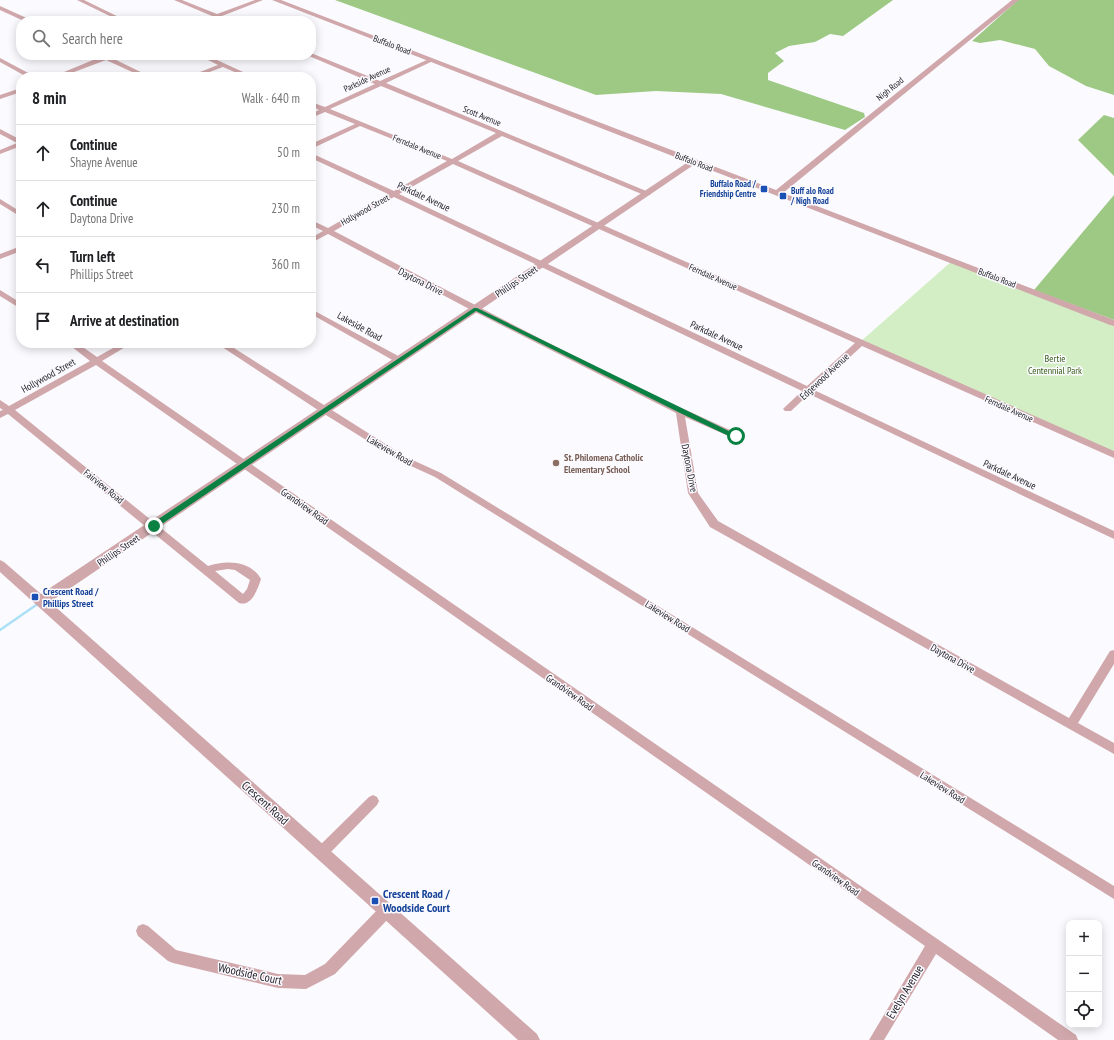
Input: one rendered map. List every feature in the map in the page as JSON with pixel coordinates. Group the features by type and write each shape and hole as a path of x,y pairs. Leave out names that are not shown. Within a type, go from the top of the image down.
{"street":[{"path":"80,0 114,16"},
{"path":"177,0 216,16 260,0"},
{"name":"Buffalo Road","path":"275,0 1114,323"},
{"name":"Nigh Road","path":"776,194 1016,0"},
{"path":"0,8 18,16"},
{"name":"Scott Avenue","path":"316,57 647,193"},
{"path":"0,60 23,72"},
{"path":"67,72 95,60"},
{"path":"112,60 138,72"},
{"path":"213,60 240,72"},
{"name":"Parkside Avenue","path":"316,114 431,60"},
{"path":"203,72 223,64"},
{"path":"0,98 16,92"},
{"name":"Ferndale Avenue","path":"316,106 452,161 1114,455"},
{"path":"316,145 360,124"},
{"path":"0,131 16,141"},
{"name":"Hollywood Street","path":"316,238 502,133"},
{"path":"0,152 16,146"},
{"name":"Parkdale Avenue","path":"316,157 1114,535"},
{"name":"Phillips Street","path":"42,603 244,464 694,162"},
{"path":"0,201 16,212"},
{"name":"Daytona Drive","path":"316,225 412,277 680,411 693,493 714,524 1114,749"},
{"path":"0,257 16,250"},
{"path":"0,292 16,303"},
{"name":"Lakeside Road","path":"316,313 399,360"},
{"name":"Edgewood Avenue","path":"788,409 860,343"},
{"name":"Grandview Road","path":"77,348 1071,1040"},
{"name":"Hollywood Street","path":"4,412 119,348"},
{"name":"Lakeview Road","path":"228,348 403,459 438,476 524,529 608,578 1114,893"},
{"name":"Fairview Road","path":"0,403 4,412 154,526 207,570"},
{"path":"680,411 736,436"},
{"name":"Crescent Road","path":"0,565 531,1040"},
{"path":"1071,725 1114,654"},
{"path":"321,853 372,801"},
{"name":"Woodside Court","path":"143,931 173,956 278,981 306,982 330,970 386,911"},
{"name":"Evelyn Avenue","path":"876,1040 933,945"}],"green space":[{"path":"335,0 893,0 843,36 830,34 815,42 789,46 775,53 784,61 768,73 768,80 864,113 865,117 845,130 721,94 656,91 596,95"},
{"path":"1018,0 1114,0 1114,95 1086,86 1049,66 1035,49 1000,40 980,43 972,41"},
{"path":"1104,115 1114,118 1114,176 1078,140"},
{"path":"1114,195 1114,320 1034,290"},
{"name":"Bertie Centennial Park","path":"952,261 1114,323 1114,454 860,342"}],"waterway":[{"path":"0,630 39,603"}],"place":[{"name":"Buffalo Road / Friendship Centre","path":"764,189"},
{"name":"Buff alo Road / Nigh Road","path":"783,196"},
{"name":"St. Philomena Catholic Elementary School","path":"556,463"},
{"name":"Crescent Road / Phillips Street","path":"35,597"},
{"name":"Crescent Road / Woodside Court","path":"375,901"}],"route":[{"path":"154,526 476,309 680,411 736,436"}]}
